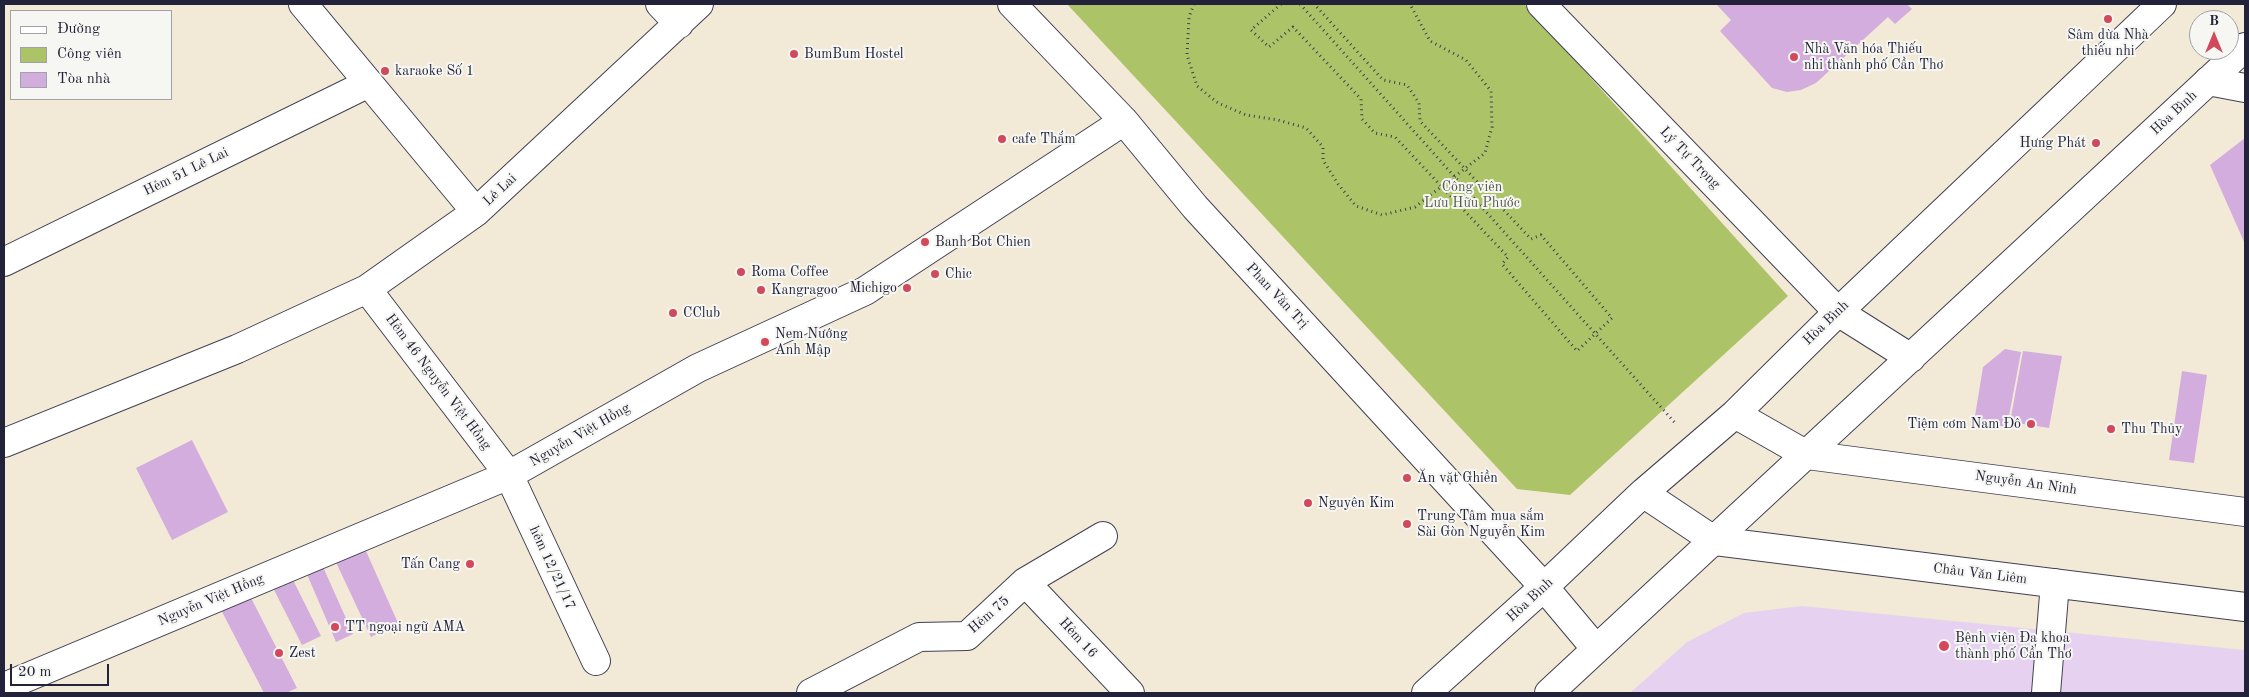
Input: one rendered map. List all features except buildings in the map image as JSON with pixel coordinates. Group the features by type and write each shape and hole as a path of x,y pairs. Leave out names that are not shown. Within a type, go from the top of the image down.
{"street":[{"name":"Lê Lai","path":"303,4 476,212 699,4"},
{"path":"660,4 679,24"},
{"name":"Phan Văn Trị","path":"1012,4 1124,121 1196,207 1544,587 1596,649"},
{"name":"Lý Tự Trọng","path":"1541,4 1838,312 1911,358"},
{"name":"Hòa Bình","path":"1426,693 1544,587 1643,493 1734,414 1838,312 2162,4"},
{"name":"Hòa Bình","path":"1550,693 2245,47"},
{"path":"2208,81 2245,88"},
{"name":"Hẻm 51 Lê Lai","path":"4,262 369,83"},
{"name":"Nguyễn Việt Hồng","path":"4,687 509,476 698,368 865,291 1124,121"},
{"path":"4,443 237,349 367,289 476,212"},
{"name":"Hẻm 46 Nguyễn Việt Hồng","path":"367,289 509,476"},
{"path":"1734,414 1807,455"},
{"name":"Nguyễn An Ninh","path":"1807,455 2245,512"},
{"name":"hẻm 12/21/17","path":"509,476 596,661"},
{"path":"1643,493 1715,541"},
{"name":"Hẻm 75","path":"812,693 919,637 967,636 1025,582 1102,536"},
{"name":"Châu Văn Liêm","path":"1715,541 2245,608"},
{"name":"Hẻm 16","path":"1025,582 1130,693"},
{"path":"2052,693 2055,584"}],"path":[{"path":"1194,4 1190,16 1187,55 1197,86 1218,103 1246,115 1278,120 1306,128 1323,147 1323,160 1338,184 1356,206 1382,215 1415,207 1455,176 1484,152 1492,127 1491,91 1466,60 1430,41 1410,4"},
{"path":"1281,4 1251,30 1269,47 1293,27 1361,99 1362,118 1375,133 1395,137 1508,257 1502,264 1578,351 1612,318 1540,235 1531,239 1420,121 1419,103 1407,85 1383,80 1316,6 1318,4"},
{"path":"1300,4 1696,446"}],"shaded area":[{"name":"Bệnh viện Đa khoa thành phố Cần Thơ","path":"1802,606 2245,650 2245,693 1630,693 1687,642 1744,613"}],"green space":[{"name":"Công viên Lưu Hữu Phước","path":"1067,4 1524,4 1788,296 1570,495 1517,489"}],"place":[{"name":"Sâm dừa Nhà thiếu nhi","path":"2108,19"},
{"name":"BumBum Hostel","path":"794,54"},
{"name":"Nhà Văn hóa Thiếu nhi thành phố Cần Thơ","path":"1794,57"},
{"name":"karaoke Số 1","path":"385,71"},
{"name":"cafe Thắm","path":"1002,139"},
{"name":"Hưng Phát","path":"2096,143"},
{"name":"Banh Bot Chien","path":"925,242"},
{"name":"Roma Coffee","path":"741,272"},
{"name":"Chic","path":"935,274"},
{"name":"Michigo","path":"907,288"},
{"name":"Kangragoo","path":"761,290"},
{"name":"CClub","path":"673,313"},
{"name":"Nem Nướng Anh Mập","path":"765,342"},
{"name":"Tiệm cơm Nam Đô","path":"2031,424"},
{"name":"Thu Thủy","path":"2111,429"},
{"name":"Ăn vặt Ghiền","path":"1407,478"},
{"name":"Nguyên Kim","path":"1308,503"},
{"name":"Trung Tâm mua sắm Sài Gòn Nguyễn Kim","path":"1407,524"},
{"name":"Tấn Cang","path":"470,564"},
{"name":"TT ngoại ngữ AMA","path":"335,627"},
{"name":"Bệnh viện Đa khoa thành phố Cần Thơ","path":"1944,646"},
{"name":"Zest","path":"279,653"}]}
